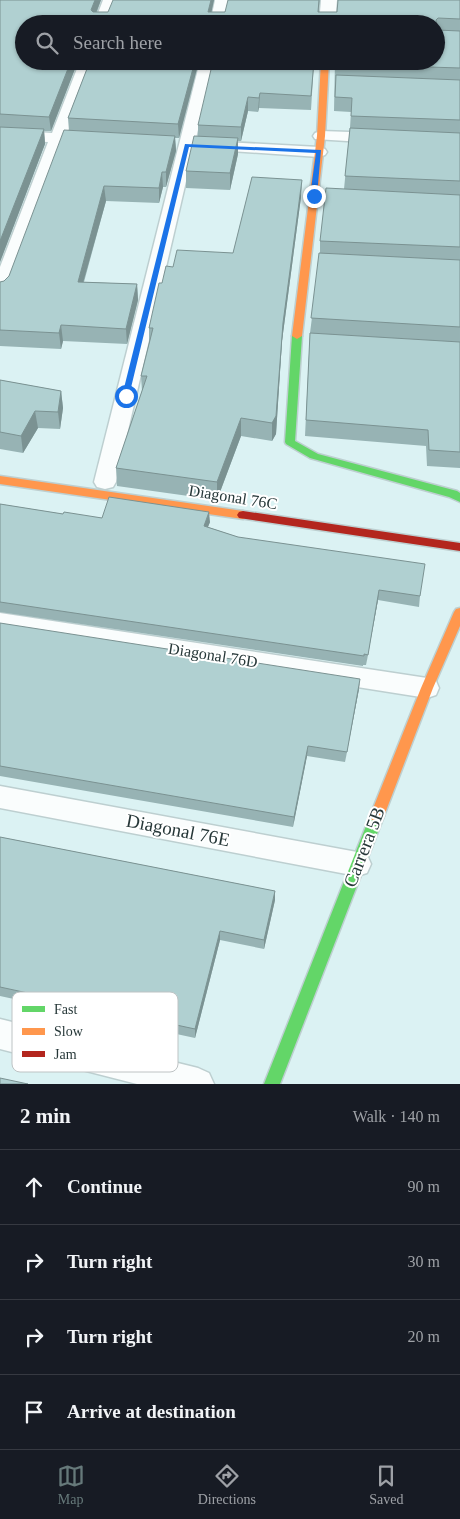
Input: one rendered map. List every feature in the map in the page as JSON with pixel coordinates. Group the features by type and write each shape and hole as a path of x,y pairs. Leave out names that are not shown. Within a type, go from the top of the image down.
{"street":[{"path":"327,15 328,0"},
{"path":"327,70 329,84 296,342 290,442 300,451 316,457 358,466 453,494 460,498"},
{"name":"Diagonal 76C","path":"0,480 460,547"},
{"name":"Carrera 5B","path":"272,1084 427,688 460,612"}],"lane":[{"path":"104,15 110,0"},
{"path":"219,15 222,0"},
{"path":"0,291 84,70"},
{"path":"105,482 205,70"},
{"path":"0,135 108,140"},
{"path":"167,144 320,144 390,139"},
{"path":"314,196 333,197"},
{"path":"305,262 325,263"},
{"path":"296,342 316,342"},
{"name":"Diagonal 76D","path":"0,622 427,688"},
{"name":"Diagonal 76E","path":"0,797 357,864"},
{"path":"150,1072 198,1084"}],"building":[{"path":"0,0 95,0 91,10 93,12 108,12 113,0 211,0 208,12 225,12 228,0 319,0 318,12 337,12 338,0 460,0 460,19 445,18 445,15 15,15 15,70 67,70 49,117 0,114"},
{"path":"445,30 460,31 460,68 445,68"},
{"path":"87,70 193,70 178,124 68,118"},
{"path":"211,70 313,70 311,96 260,93 259,98 248,97 241,127 198,125"},
{"path":"336,75 460,80 460,120 351,116 352,98 335,97"},
{"path":"0,127 44,129 0,241"},
{"path":"350,128 460,133 460,181 345,176"},
{"path":"64,130 175,136 166,172 162,172 159,188 104,186 78,282 137,284 126,329 61,325 59,333 0,330 0,282 9,276"},
{"path":"194,136 238,138 230,173 186,171"},
{"path":"252,177 302,180 283,323 276,416 272,423 241,418 217,482 116,468 147,376 141,376 153,328 149,328 159,283 162,283 166,266 173,267 177,250 233,253"},
{"path":"326,188 460,195 460,247 320,241"},
{"path":"319,253 460,260 460,327 311,318"},
{"path":"310,333 460,342 460,452 429,450 428,430 306,420"},
{"path":"0,380 61,391 58,412 35,411 21,436 0,432"},
{"path":"109,497 209,512 204,526 238,537 425,564 420,596 379,590 368,655 364,654 364,656 0,602 0,504 102,518"},
{"path":"0,623 360,679 347,752 308,746 294,817 0,766"},
{"path":"0,837 275,891 264,940 220,931 195,1029 178,1025 178,992 23,992 0,987"},
{"path":"0,1078 28,1084 0,1084"}],"traffic: fast":[{"path":"297,336 290,442 314,456 453,494 460,498"},
{"path":"272,1084 377,816"}],"traffic: slow":[{"path":"297,336 321,136 325,70"},
{"path":"0,480 243,515"},
{"path":"377,816 427,688 460,612"}],"traffic: jam":[{"path":"243,515 460,547"}],"route":[{"path":"126,396 187,145 319,152 314,196"}]}
